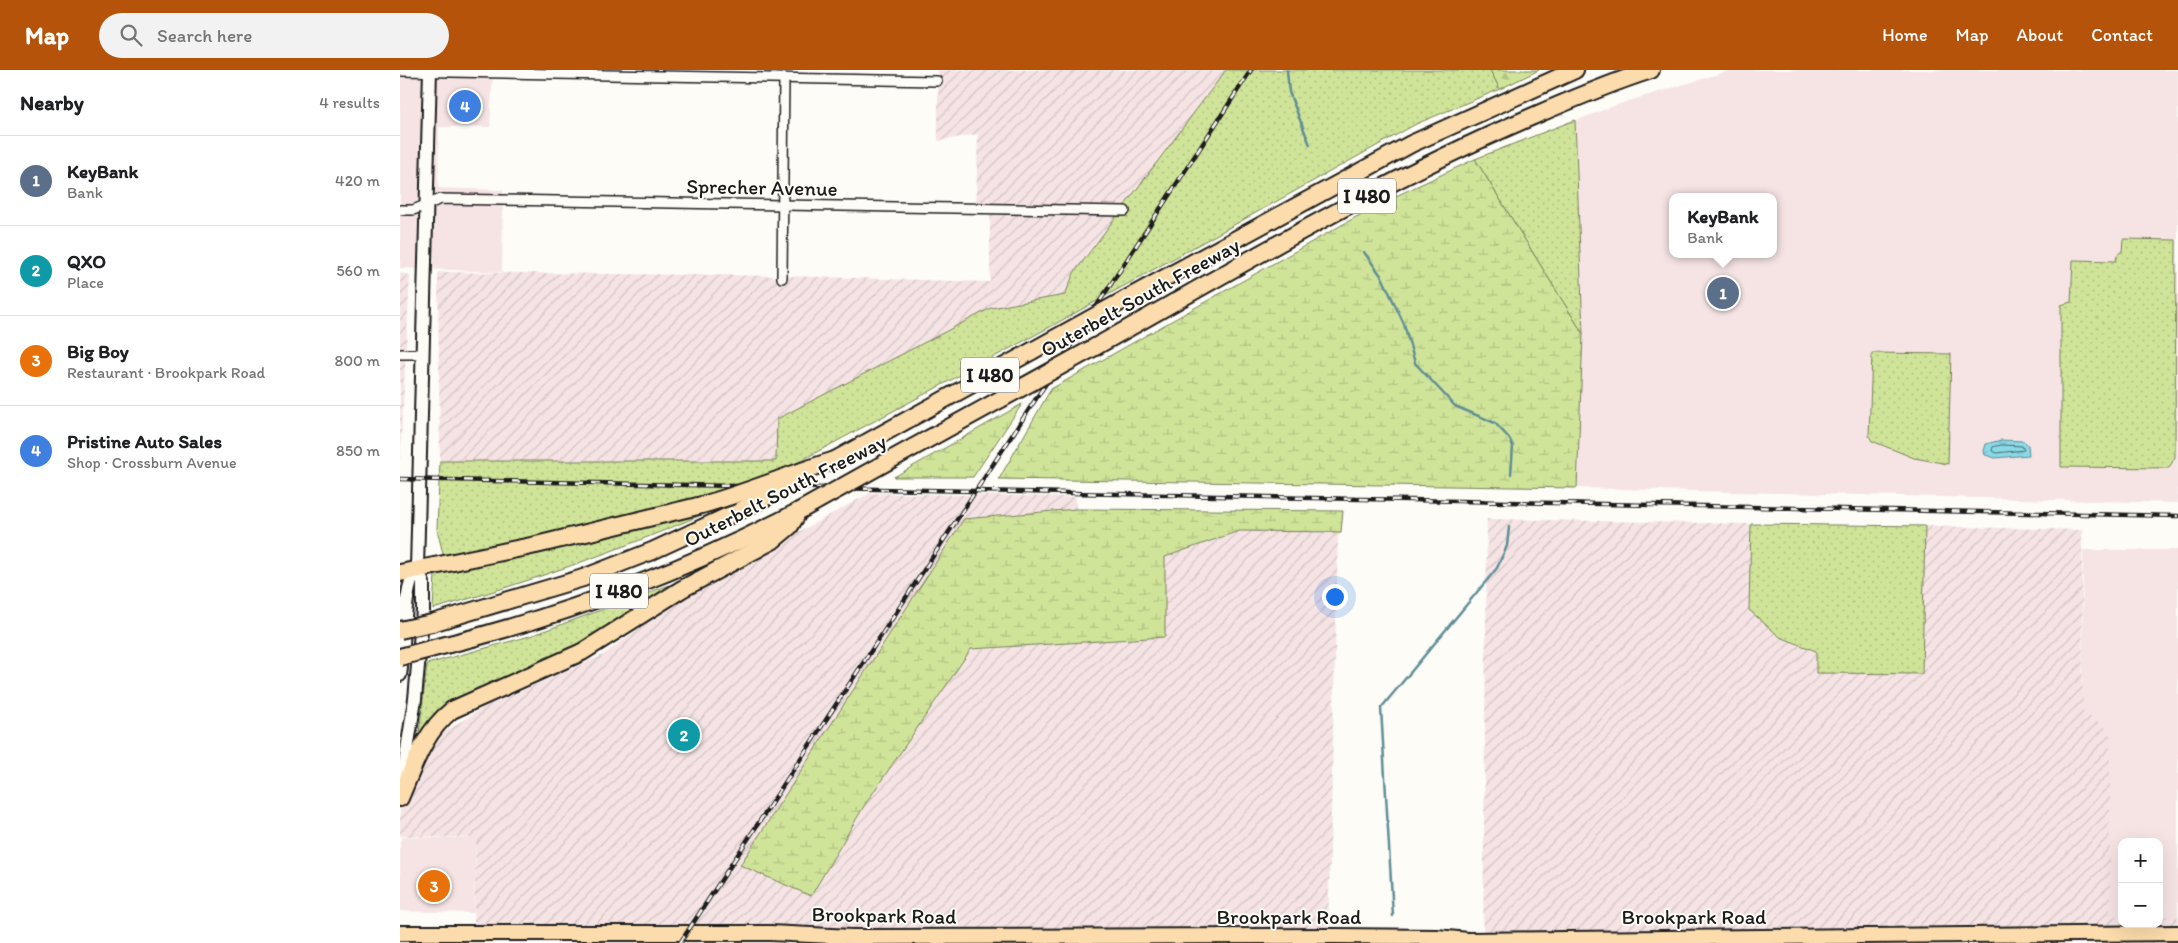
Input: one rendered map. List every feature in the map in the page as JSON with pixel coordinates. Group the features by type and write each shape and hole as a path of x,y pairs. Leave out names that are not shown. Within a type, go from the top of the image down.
{"highway":[{"name":"Outerbelt South Freeway","path":"400,630 432,623 583,578 652,551 741,510 838,459 1411,144 1574,70"},
{"name":"Outerbelt South Freeway","path":"400,656 469,640 573,608 652,579 718,551 799,511 1417,169 1482,138 1575,98 1651,70"},
{"path":"400,573 536,545 698,506 739,495 795,472 838,459"},
{"path":"400,798 429,733 452,710 582,652 682,589 772,541 790,526 799,511"}],"main road":[{"path":"400,790 414,708 423,610 423,583 417,568 430,71"},
{"path":"400,675 408,590 412,575 417,568"},
{"path":"400,925 417,933 405,943"},
{"name":"Brookpark Road","path":"400,933 770,933 852,937 1437,936 1468,940 1559,940 2178,932"}],"street":[{"path":"884,70 884,80"},
{"path":"400,71 706,74 784,78 937,81"},
{"path":"782,278 784,78"},
{"name":"Sprecher Avenue","path":"400,210 413,210 441,199 1125,211"},
{"path":"400,354 423,354"}],"shaded area":[{"path":"400,70 493,70 490,127 439,127 438,188 503,190 502,272 400,268"},
{"path":"938,70 1226,70 1074,273 1066,296 991,308 777,461 440,461 438,272 786,276 990,282 990,216 976,204 978,134 938,141"},
{"path":"1732,70 2178,70 2178,503 1577,488 1583,334 1475,159 1622,103"},
{"path":"400,273 410,275 400,460"},
{"path":"870,493 1076,497 1076,509 964,519 740,865 811,896 864,806 971,649 1165,637 1165,557 1239,531 1341,532 1338,538 1328,932 474,927 476,838 400,836 400,805 436,737 484,707 603,655 685,594"},
{"path":"1487,519 1751,524 1749,610 1780,637 1816,651 1816,673 1922,674 1925,526 2082,530 2083,711 2110,731 2110,916 2118,916 2118,928 2163,928 2163,916 2178,916 2178,943 1483,943"},
{"path":"2083,550 2178,550 2178,916 2163,916 2163,838 2118,838 2118,916 2110,916 2110,732 2083,711"},
{"path":"402,837 476,838 474,913 400,911 400,842"}],"green space":[{"path":"1226,70 1490,70 1500,89 1416,124 1048,328 785,469 695,500 444,558 437,529 440,461 776,461 777,419 991,308 1065,295 1074,273"},
{"path":"1490,70 1539,70 1500,89"},
{"path":"1575,120 1583,334 1475,159"},
{"path":"1475,159 1583,334 1577,488 999,479 1051,389 1379,204"},
{"path":"2123,239 2176,240 2175,457 2169,468 2061,467 2061,305 2071,302 2073,260 2116,261 2117,255 2122,251"},
{"path":"1872,353 1951,354 1948,464 1914,458 1872,441 1869,436"},
{"path":"1022,404 973,477 894,477"},
{"path":"1076,509 1343,511 1341,532 1239,531 1165,557 1165,637 971,649 864,806 811,896 740,865 964,519"},
{"path":"698,510 706,513 571,566 433,609 435,574"},
{"path":"1751,524 1925,526 1922,674 1816,673 1816,651 1780,637 1749,610"},
{"path":"675,583 677,587 599,636 465,698 418,743 427,664 530,636"}],"water":[{"path":"2001,440 2024,441 2028,445 2029,455 1995,458 1985,455 1986,444"}],"waterway":[{"path":"1287,70 1289,92 1310,145"},
{"path":"1364,252 1382,277 1404,324 1415,363 1455,406 1495,423 1509,438 1513,446 1511,474"},
{"path":"1393,916 1381,708 1497,568 1507,546 1509,527"}],"railway":[{"path":"680,943 1251,70"},
{"path":"400,479 2178,516"}],"place":[{"name":"Pristine Auto Sales","path":"465,106"},
{"name":"KeyBank","path":"1723,293"},
{"name":"QXO","path":"684,735"},
{"name":"Big Boy","path":"434,886"}]}
